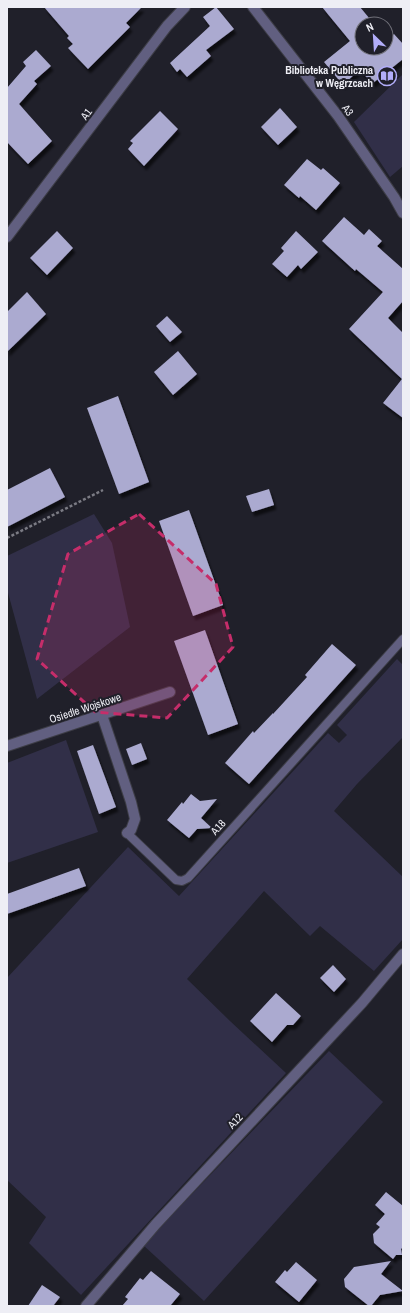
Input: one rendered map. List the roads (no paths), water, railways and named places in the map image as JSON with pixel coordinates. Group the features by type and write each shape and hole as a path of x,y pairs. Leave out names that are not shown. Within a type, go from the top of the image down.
{"street":[{"name":"A1","path":"7,237 167,26 185,7"},
{"name":"A3","path":"253,7 338,116 394,197 403,213"},
{"name":"Osiedle Wojskowe","path":"7,746 170,692"},
{"name":"A18","path":"102,715 131,802 135,819 132,830 127,833"},
{"name":"A12","path":"86,1306 156,1224 362,1002 403,954"}],"lane":[{"name":"A18","path":"127,833 176,880 182,881 188,878 403,639"}],"place":[{"name":"Biblioteka Publiczna w Węgrzcach","path":"387,76"}]}
